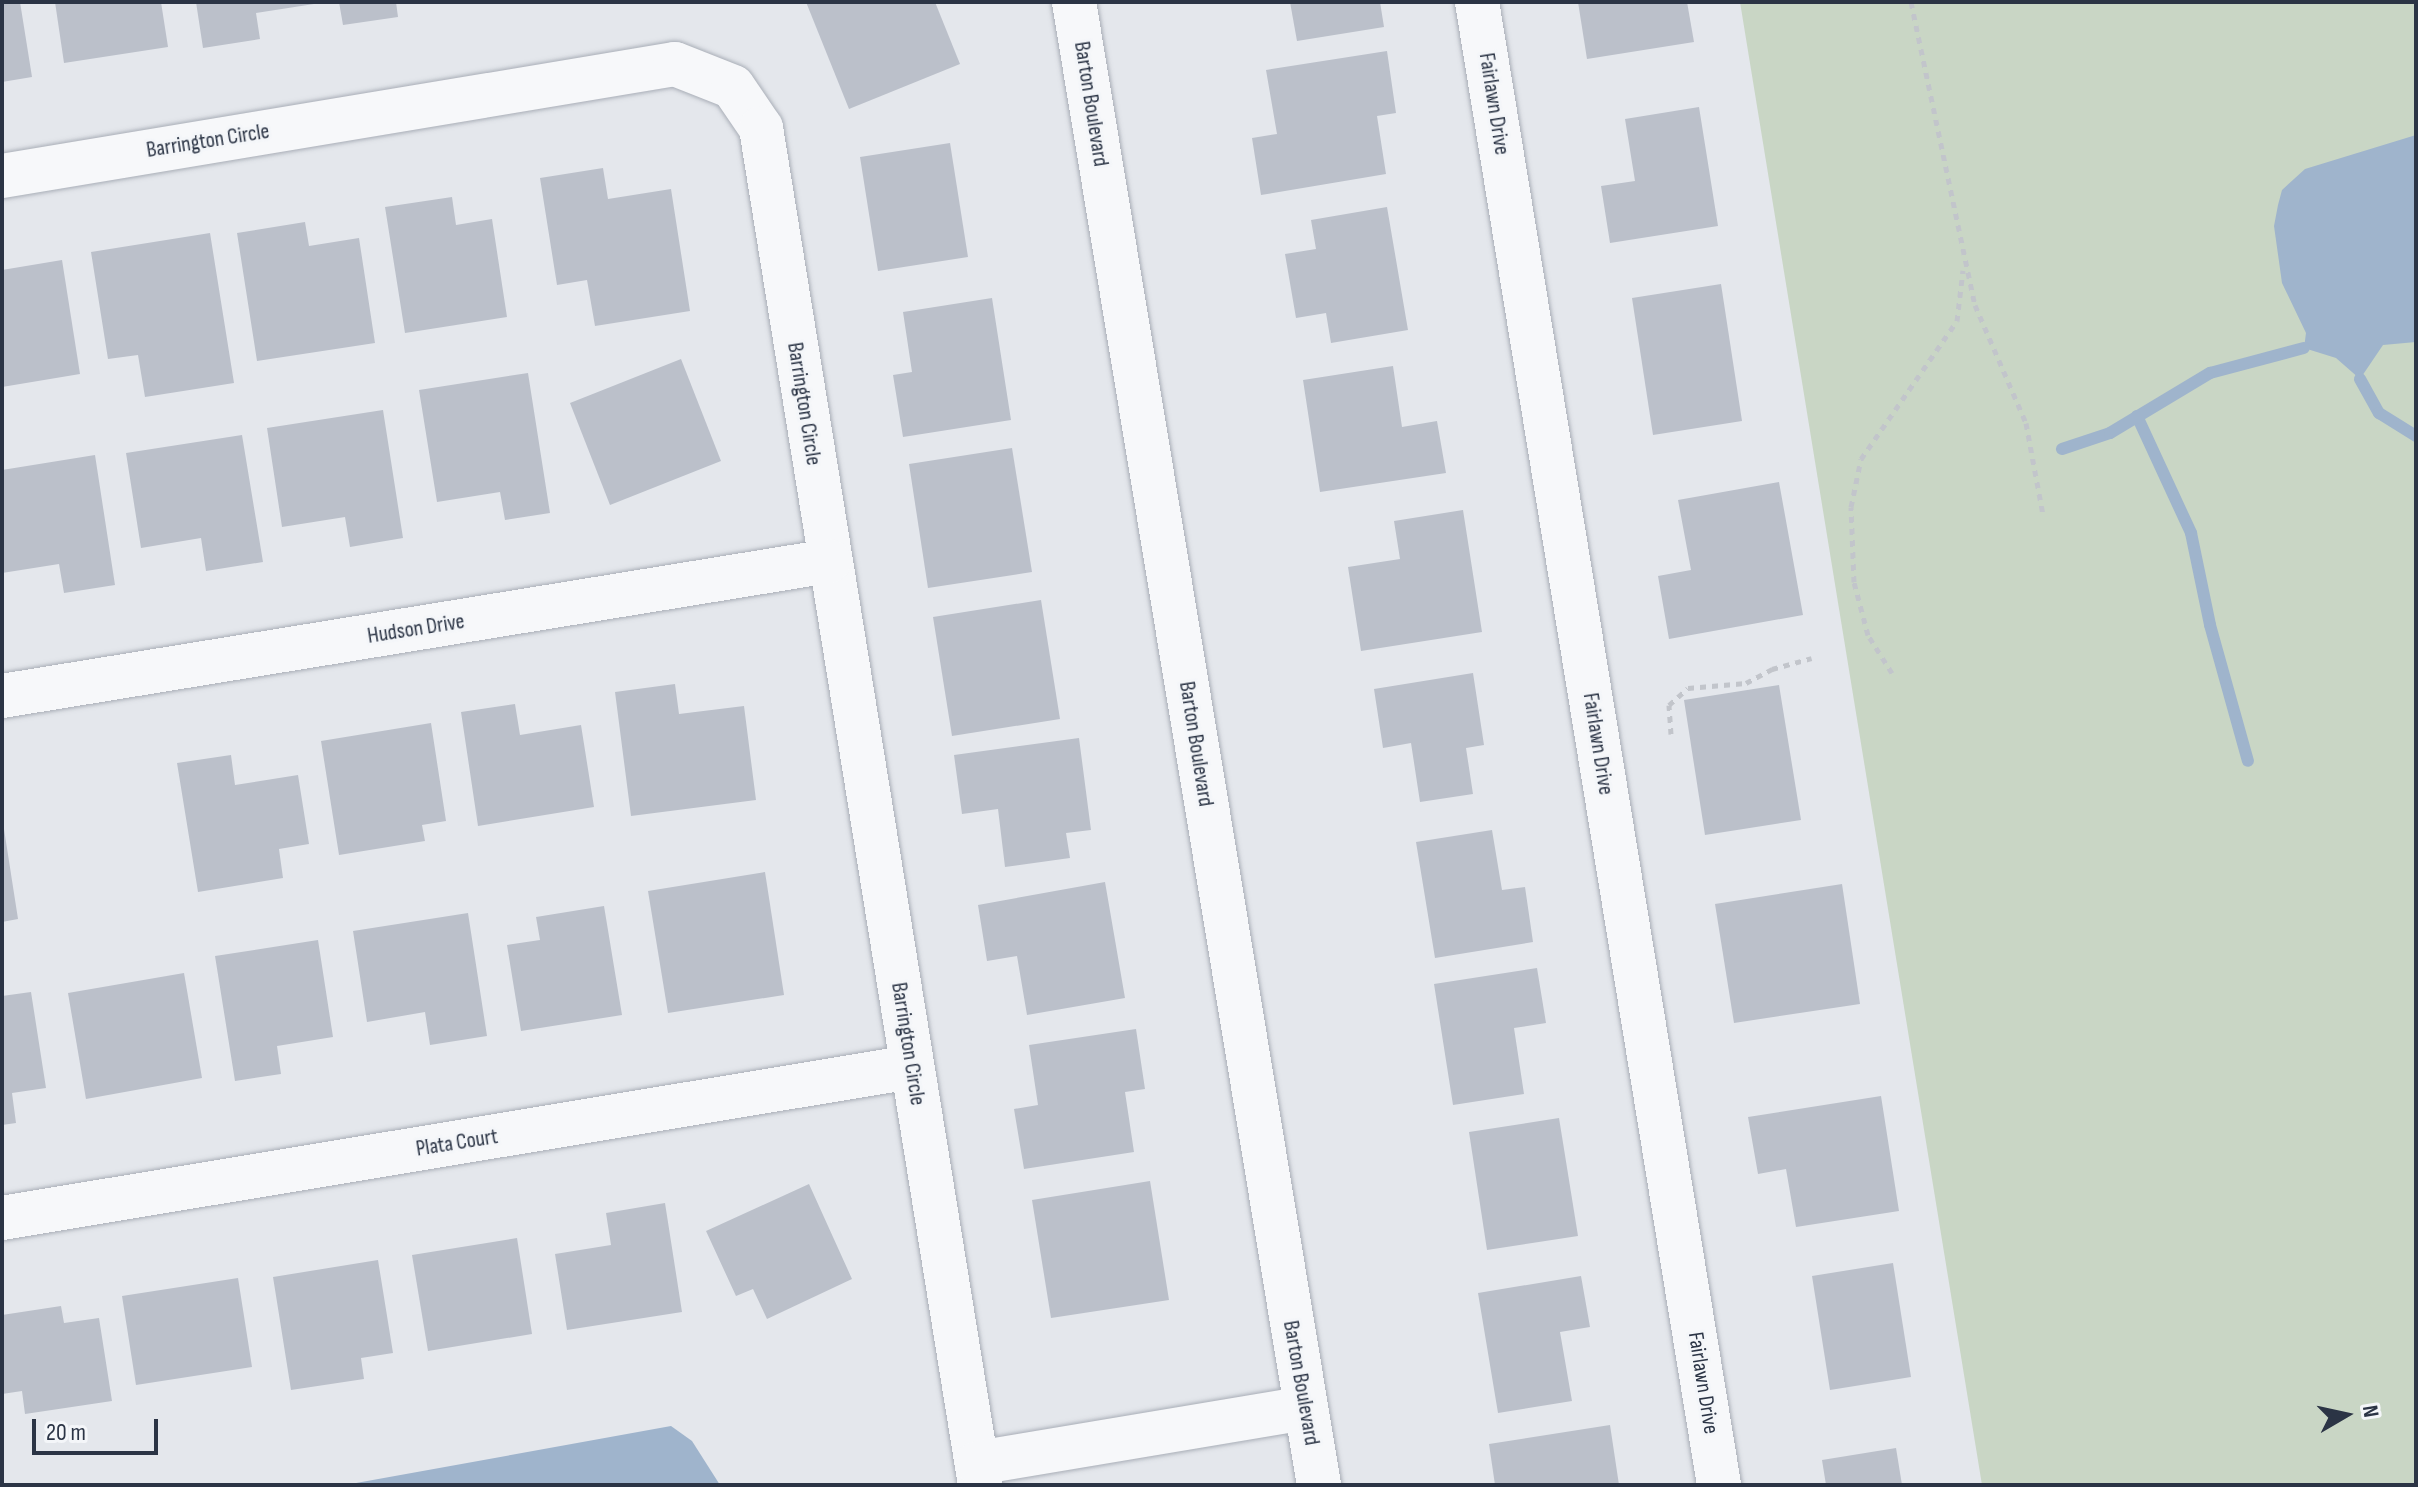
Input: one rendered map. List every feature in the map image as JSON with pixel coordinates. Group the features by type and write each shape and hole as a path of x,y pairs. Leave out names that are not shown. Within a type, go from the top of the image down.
{"street":[{"name":"Barton Boulevard","path":"1074,2 1319,1485"},
{"name":"Fairlawn Drive","path":"1477,2 1719,1485"},
{"name":"Barrington Circle","path":"2,176 675,64 733,87 761,128 979,1474 1305,1408"},
{"name":"Hudson Drive","path":"2,696 829,561"},
{"name":"Plata Court","path":"2,1218 911,1067"}],"path":[{"path":"1911,2 1963,261 1975,305 2026,423 2043,515"},
{"path":"1892,673 1868,635 1854,582 1851,507 1861,459 1957,321 1963,261"},
{"path":"1671,734 1669,705 1688,688 1746,683 1812,658"}],"green space":[{"path":"1740,2 2416,2 2416,1485 1982,1485"}],"water":[{"path":"2416,135 2416,342 2383,345 2360,379 2336,358 2304,348 2306,333 2282,283 2274,226 2278,205 2282,190 2305,169"},
{"path":"671,1426 692,1441 720,1485 345,1485"}],"building":[{"path":"2,2 20,2 32,77 2,82"},
{"path":"55,2 161,2 168,47 64,63"},
{"path":"196,2 314,4 256,13 260,39 203,48"},
{"path":"339,2 396,2 398,17 343,25"},
{"path":"806,2 935,2 960,64 849,109"},
{"path":"1290,2 1380,2 1384,27 1297,41"},
{"path":"1578,2 1687,2 1694,42 1587,59"},
{"path":"1387,51 1396,113 1377,116 1386,174 1261,195 1252,138 1277,134 1266,70"},
{"path":"1699,107 1718,226 1610,243 1601,186 1635,181 1625,119"},
{"path":"950,143 968,257 878,271 860,157"},
{"path":"603,168 608,199 671,189 690,311 595,326 587,280 557,285 540,178"},
{"path":"452,197 456,225 492,219 507,317 405,333 385,207"},
{"path":"1387,207 1408,330 1331,343 1326,313 1296,318 1285,254 1316,249 1311,220"},
{"path":"305,222 309,246 359,238 375,343 257,361 237,233"},
{"path":"210,233 234,383 145,397 138,355 108,359 91,252"},
{"path":"62,260 80,374 2,387 2,270"},
{"path":"1721,284 1742,421 1653,435 1632,298"},
{"path":"992,298 1011,420 903,437 893,375 912,372 903,312"},
{"path":"681,359 721,461 610,505 570,403"},
{"path":"1393,366 1402,427 1437,421 1446,473 1320,492 1303,380"},
{"path":"528,373 550,513 505,520 500,492 437,502 419,390"},
{"path":"383,410 403,538 350,547 345,517 282,527 267,428"},
{"path":"242,435 263,562 206,571 201,538 141,548 126,453"},
{"path":"1012,448 1032,572 928,588 909,464"},
{"path":"95,455 115,585 64,593 59,564 2,573 2,470"},
{"path":"1779,482 1803,615 1669,639 1658,576 1691,570 1678,500"},
{"path":"1463,510 1482,632 1361,651 1348,567 1400,559 1394,521"},
{"path":"1041,600 1060,719 952,736 933,617"},
{"path":"1473,673 1484,745 1466,748 1473,794 1420,802 1411,743 1383,748 1374,689"},
{"path":"675,684 679,714 744,706 756,800 631,816 615,692"},
{"path":"1779,685 1801,820 1705,835 1684,700"},
{"path":"515,704 520,735 581,725 594,807 478,826 461,712"},
{"path":"431,723 446,821 422,825 425,841 339,855 321,741"},
{"path":"1079,738 1091,830 1066,833 1070,858 1005,867 998,809 962,814 954,755"},
{"path":"231,755 235,785 298,775 309,844 279,849 283,878 198,892 177,763"},
{"path":"2,830 18,919 2,922"},
{"path":"1492,830 1502,890 1525,887 1533,942 1435,958 1416,842"},
{"path":"765,872 784,995 668,1013 648,891"},
{"path":"1105,882 1125,998 1027,1015 1017,956 987,961 978,905"},
{"path":"1842,884 1860,1004 1734,1023 1715,904"},
{"path":"604,906 622,1015 521,1031 507,945 540,940 536,917"},
{"path":"468,913 487,1036 430,1045 425,1012 367,1022 353,931"},
{"path":"318,940 333,1037 277,1046 281,1074 235,1081 215,956"},
{"path":"1537,968 1546,1023 1514,1028 1524,1094 1453,1105 1434,984"},
{"path":"184,973 202,1078 86,1099 68,993"},
{"path":"31,992 46,1088 12,1093 16,1123 2,1125 2,996"},
{"path":"1136,1029 1145,1089 1125,1092 1134,1152 1024,1169 1014,1109 1038,1105 1029,1045"},
{"path":"1881,1096 1899,1211 1796,1227 1786,1169 1758,1174 1748,1117"},
{"path":"1559,1118 1578,1236 1487,1250 1469,1132"},
{"path":"1150,1181 1169,1300 1051,1318 1032,1200"},
{"path":"809,1184 852,1279 767,1319 753,1289 736,1296 706,1231"},
{"path":"665,1203 682,1312 567,1330 555,1254 611,1245 606,1213"},
{"path":"517,1238 532,1334 428,1351 412,1255"},
{"path":"378,1260 393,1353 361,1358 364,1379 291,1390 273,1277"},
{"path":"1893,1263 1911,1377 1830,1390 1812,1276"},
{"path":"1581,1276 1590,1327 1560,1332 1572,1401 1498,1413 1478,1293"},
{"path":"238,1278 252,1367 136,1385 122,1296"},
{"path":"61,1306 64,1323 99,1318 112,1401 25,1414 22,1391 2,1394 2,1315"},
{"path":"1610,1425 1619,1485 1495,1485 1489,1444"},
{"path":"1896,1448 1902,1485 1826,1485 1822,1460"}],"waterway":[{"path":"2062,449 2110,433 2210,373 2304,348"},
{"path":"2360,379 2379,413 2416,436"},
{"path":"2137,416 2191,533 2210,625 2248,761"}]}
